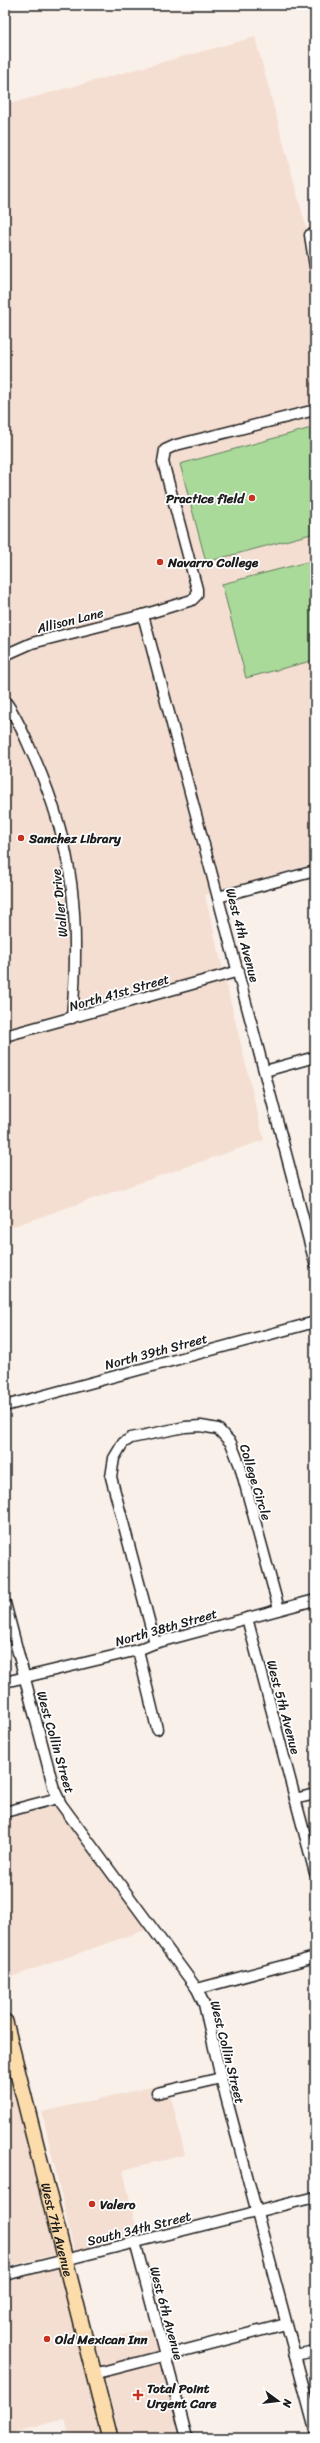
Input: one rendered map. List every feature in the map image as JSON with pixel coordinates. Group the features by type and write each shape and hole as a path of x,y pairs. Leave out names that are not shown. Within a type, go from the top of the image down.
{"main road":[{"name":"West 7th Avenue","path":"5,2022 110,2438"}],"street":[{"path":"310,234 315,267"},
{"name":"Allison Lane","path":"5,655 32,643 187,603 197,595 197,589 163,462 163,454 166,450 176,445 315,410"},
{"name":"West 4th Avenue","path":"143,615 239,971 315,1263"},
{"name":"Waller Drive","path":"5,701 15,715 50,794 72,876 76,908 77,964 72,1018"},
{"path":"218,897 315,872"},
{"name":"North 41st Street","path":"5,1036 239,971"},
{"path":"265,1071 315,1057"},
{"name":"North 39th Street","path":"5,1406 315,1322"},
{"name":"College Circle","path":"155,1642 111,1476 114,1458 123,1444 140,1435 201,1426 218,1429 231,1443 240,1466 279,1609"},
{"name":"North 38th Street","path":"5,1682 138,1650 155,1642 315,1600"},
{"name":"West Collin Street","path":"5,1603 54,1790 58,1798 197,1989 204,2004 221,2078 315,2430"},
{"name":"West 5th Avenue","path":"246,1618 315,1873"},
{"path":"138,1650 157,1728"},
{"path":"295,1799 315,1794"},
{"path":"5,1812 58,1798"},
{"path":"197,1989 315,1957"},
{"path":"157,2093 221,2078"},
{"name":"South 34th Street","path":"5,2275 315,2197"},
{"name":"West 6th Avenue","path":"135,2242 187,2438"},
{"path":"94,2374 286,2324"},
{"path":"295,2355 315,2350"}],"shaded area":[{"name":"Navarro College","path":"255,37 315,260 315,863 205,895 264,1140 5,1229 5,105"},
{"path":"55,1806 148,1929 8,1978 5,1966 5,1819"},
{"path":"5,2055 57,2254 5,2267"},
{"path":"168,2083 185,2155 123,2170 138,2235 74,2251 42,2112"},
{"path":"61,2265 105,2438 70,2438 65,2419 5,2435 5,2279"},
{"path":"155,2327 185,2438 120,2438 96,2342"}],"green space":[{"name":"Practice field","path":"315,427 315,533 206,562 180,464"},
{"path":"315,560 315,660 246,678 222,584"}],"place":[{"name":"Practice field","path":"252,498"},
{"name":"Navarro College","path":"160,562"},
{"name":"Sanchez Library","path":"21,838"},
{"name":"Valero","path":"92,2204"},
{"name":"Old Mexican Inn","path":"47,2339"},
{"name":"Total Point Urgent Care","path":"138,2395"}]}
